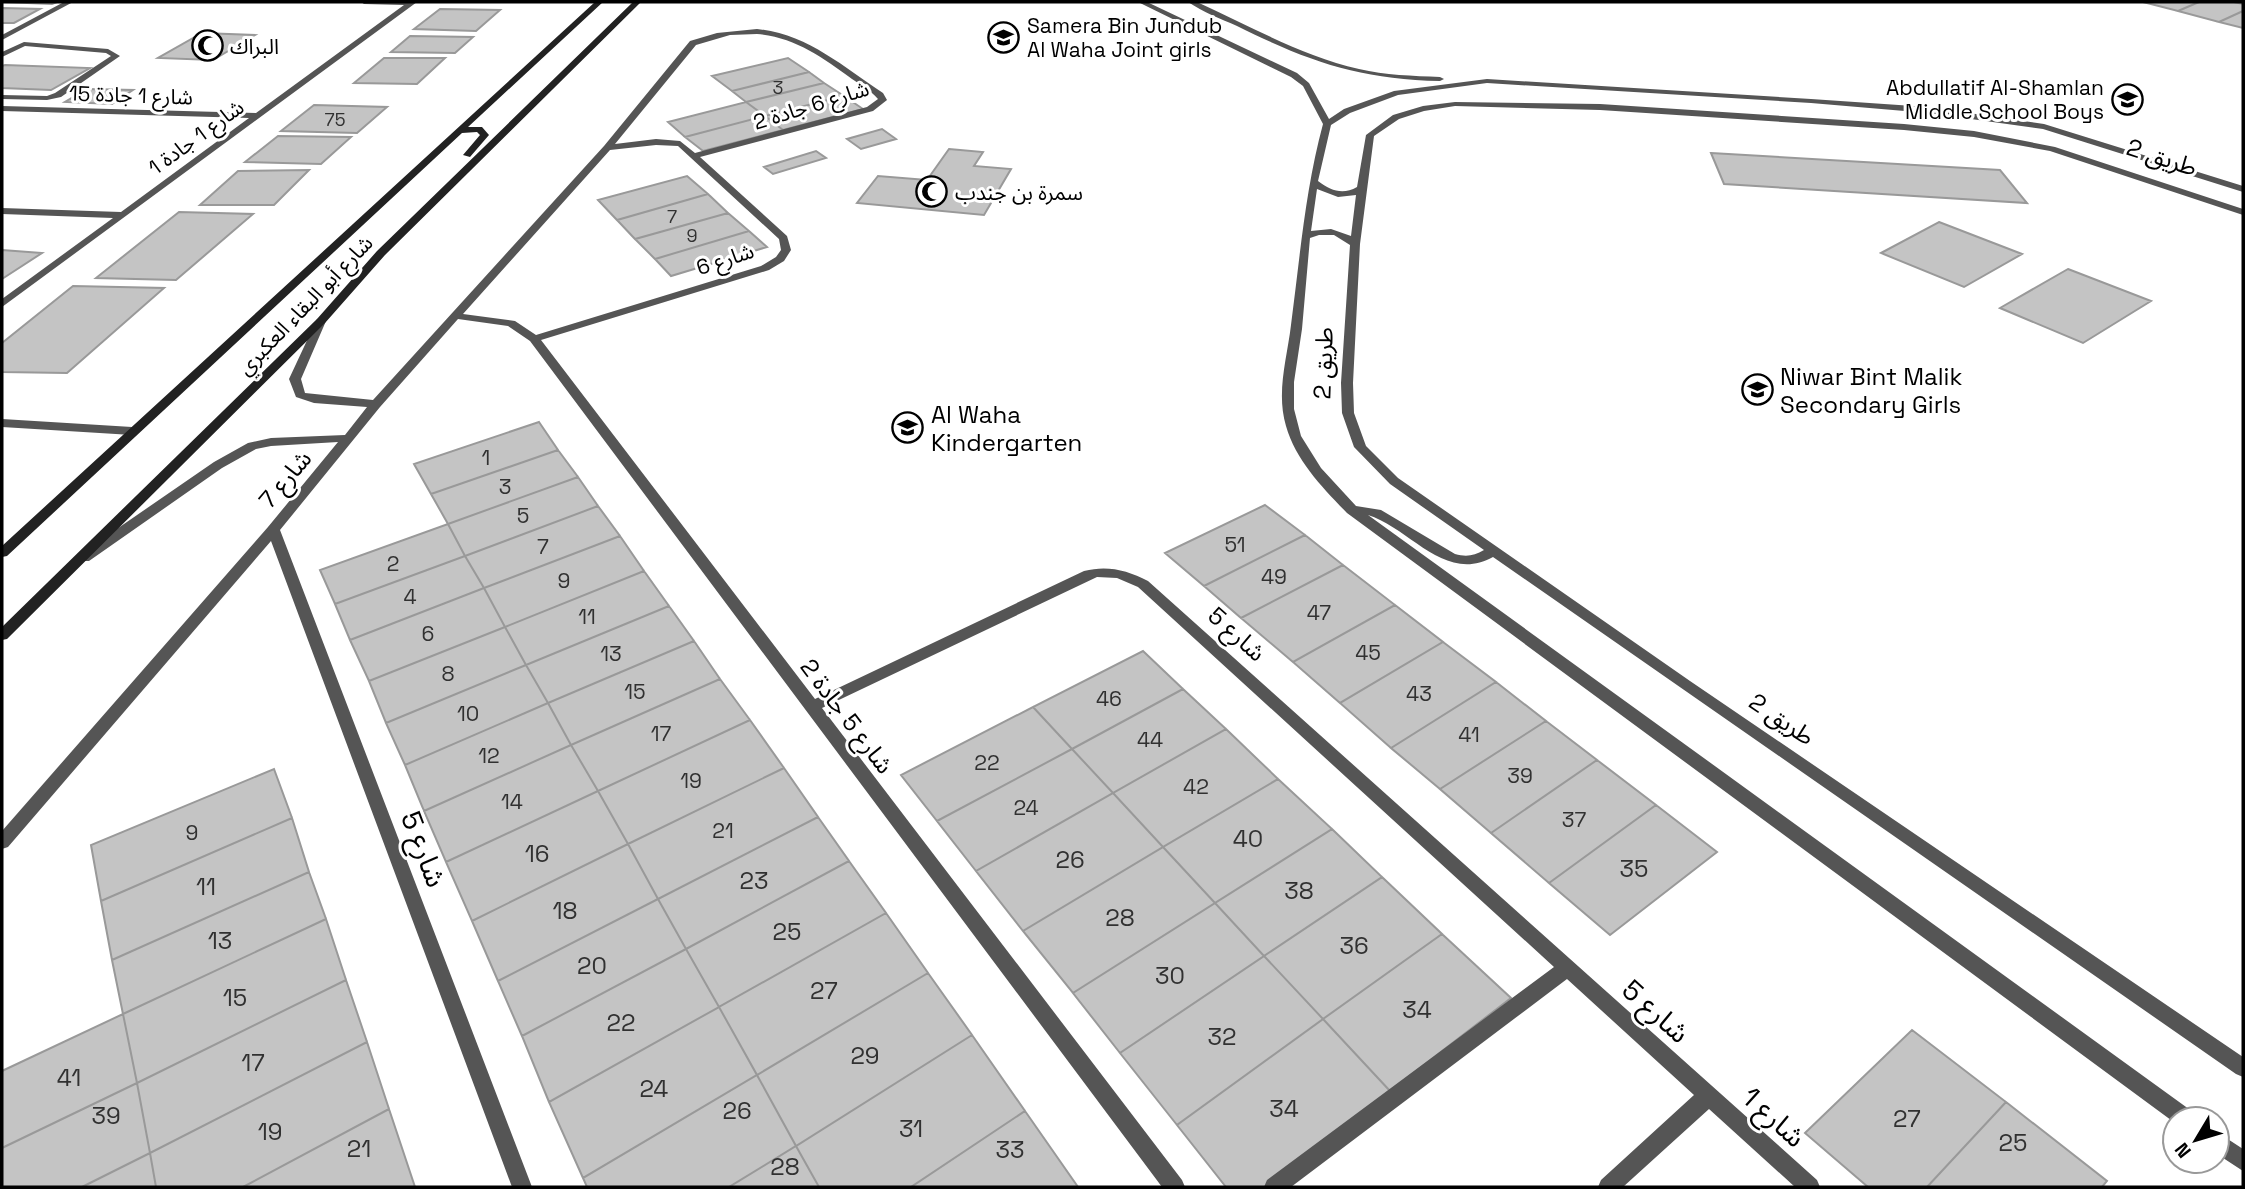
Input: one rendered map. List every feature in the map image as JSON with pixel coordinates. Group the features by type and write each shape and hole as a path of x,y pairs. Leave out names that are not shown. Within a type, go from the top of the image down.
{"main road":[{"name":"شارع أبو البقاء العكبري","path":"2,553 599,2"},
{"name":"شارع أبو البقاء العكبري","path":"2,635 321,321 381,253 637,2"},
{"path":"381,253 393,229 485,135 479,130 458,131"}],"street":[{"path":"6,36 69,2"},
{"path":"364,2 412,2"},
{"name":"شارع 1 جادة 1","path":"2,303 412,2"},
{"path":"1142,2 1294,75 1306,85 1327,124"},
{"name":"طريق 2","path":"1192,2 1320,60 1399,78 1824,102 1987,117 2044,127 2243,189"},
{"path":"2,26 20,27"},
{"name":"شارع 6 جادة 2","path":"607,148 693,43 719,34 754,32 793,38 880,95 883,100 870,109 695,156"},
{"path":"6,36 18,37 24,44"},
{"path":"1239,48 1271,46 1273,39"},
{"path":"2,55 24,44 108,51 116,56 58,95 47,98 2,97"},
{"name":"طريق 2","path":"1487,81 1397,93 1371,101 1327,124 1305,237 1298,315 1286,392 1292,427 1310,463 1352,510 2167,1105"},
{"path":"1594,89 1613,98 1612,102 1600,107"},
{"path":"1704,96 1688,102 1689,106 1710,114"},
{"name":"طريق 2","path":"2243,207 2052,149 1974,134 1600,107 1455,104 1408,113 1378,127 1370,135 1355,244 1346,383 1348,413 1360,447 1394,481 2243,1068"},
{"name":"شارع 1 جادة 15","path":"2,108 258,116"},
{"name":"شارع 6","path":"534,339 765,268 780,259 788,245 784,238 680,144 670,142 607,148"},
{"name":"شارع 7","path":"2,842 273,530 376,404 607,148"},
{"path":"2126,172 2155,171 2157,168 2154,163 2146,157"},
{"path":"1314,182 1336,195 1346,195 1363,188"},
{"path":"2,211 121,215"},
{"path":"1305,237 1324,231 1335,232 1345,235 1355,244"},
{"name":"شارع 5 جادة 2","path":"456,316 511,323 534,339 1175,1187"},
{"path":"321,321 295,379 300,394 314,399 376,404"},
{"path":"2,424 132,431"},
{"path":"71,567 218,465 252,446 271,442 349,438"},
{"path":"1352,510 1382,516 1456,559 1474,560 1494,551"},
{"name":"شارع 5","path":"273,530 522,1187"},
{"name":"شارع 5","path":"811,707 1089,574 1104,571 1126,574 1143,584 1708,1096"},
{"path":"1274,1187 1567,968"},
{"name":"شارع 1","path":"1608,1187 1708,1096 1811,1187"}],"building":[{"path":"2,2 57,2 52,4"},
{"path":"2143,2 2199,2 2178,11"},
{"path":"2199,2 2234,2 2243,4 2243,11 2219,22 2178,11"},
{"path":"2,8 40,9 14,23 2,23"},
{"path":"440,9 500,10 476,31 414,29"},
{"path":"2243,11 2243,28 2219,22"},
{"name":"البراك","path":"202,33 255,35 213,60 158,58"},
{"path":"410,36 473,37 455,53 391,52"},
{"path":"384,58 445,58 417,84 354,83"},
{"path":"788,58 809,72 732,91 712,76"},
{"path":"2,66 90,68 51,90 2,88"},
{"path":"809,72 824,83 746,102 732,91"},
{"path":"824,83 844,96 765,116 746,102"},
{"path":"87,89 133,90 112,104 65,102"},
{"path":"844,96 863,109 783,130 765,116"},
{"path":"746,102 765,116 685,137 668,122"},
{"path":"314,105 387,107 357,133 281,131"},
{"path":"765,116 783,130 703,151 685,137"},
{"path":"882,129 896,139 861,149 847,139"},
{"path":"278,136 351,137 321,164 245,162"},
{"name":"سمرة بن جندب","path":"949,149 983,152 974,166 1011,169 984,215 857,203 878,176 927,180"},
{"path":"816,151 826,158 773,174 764,167"},
{"path":"1711,153 2000,170 2027,203 1724,184"},
{"path":"309,170 274,205 200,205 238,171"},
{"path":"687,176 708,194 617,220 598,200"},
{"path":"708,194 728,213 635,239 617,220"},
{"path":"179,212 253,214 176,280 96,278"},
{"path":"728,213 749,231 655,259 635,239"},
{"path":"1939,222 2022,254 1964,287 1881,253"},
{"path":"749,231 767,247 671,276 655,259"},
{"path":"2,250 42,253 2,279"},
{"path":"2068,269 2151,301 2083,343 2000,308"},
{"path":"73,286 164,288 67,373 2,372 2,343"},
{"path":"539,422 558,450 431,494 414,464"},
{"path":"558,450 578,477 448,524 431,494"},
{"path":"578,477 598,506 465,556 448,524"},
{"path":"1265,505 1305,535 1204,586 1165,553"},
{"path":"598,506 620,536 484,588 465,556"},
{"path":"448,524 465,556 335,604 320,570"},
{"path":"1305,535 1343,565 1241,618 1204,586"},
{"path":"620,536 644,571 505,627 484,588"},
{"path":"465,556 484,588 350,640 335,604"},
{"path":"1343,565 1395,605 1293,662 1241,618"},
{"path":"644,571 669,606 526,665 505,627"},
{"path":"484,588 505,627 369,681 350,640"},
{"path":"1395,605 1443,642 1340,703 1293,662"},
{"path":"669,606 694,641 548,703 526,665"},
{"path":"505,627 526,665 386,723 369,681"},
{"path":"694,641 720,679 571,745 548,703"},
{"path":"1443,642 1496,682 1391,748 1340,703"},
{"path":"1143,651 1183,689 1072,749 1033,707"},
{"path":"526,665 548,703 405,765 386,723"},
{"path":"720,679 750,720 598,791 571,745"},
{"path":"1496,682 1546,721 1440,789 1391,748"},
{"path":"1183,689 1226,729 1113,793 1072,749"},
{"path":"548,703 571,745 424,811 405,765"},
{"path":"1033,707 1072,749 937,821 901,775"},
{"path":"750,720 784,768 628,844 598,791"},
{"path":"1546,721 1597,760 1491,833 1440,789"},
{"path":"1226,729 1278,779 1163,847 1113,793"},
{"path":"571,745 598,791 446,862 424,811"},
{"path":"1072,749 1113,793 976,871 937,821"},
{"path":"1597,760 1656,805 1549,883 1491,833"},
{"path":"784,768 818,817 658,899 628,844"},
{"path":"274,769 292,818 101,901 91,845"},
{"path":"1278,779 1332,829 1215,903 1163,847"},
{"path":"598,791 628,844 472,921 446,862"},
{"path":"1113,793 1163,847 1023,931 976,871"},
{"path":"1656,805 1717,852 1610,935 1549,883"},
{"path":"818,817 849,861 686,949 658,899"},
{"path":"292,818 309,872 112,960 101,901"},
{"path":"1332,829 1382,877 1264,956 1215,903"},
{"path":"628,844 658,899 498,981 472,921"},
{"path":"1163,847 1215,903 1073,993 1023,931"},
{"path":"849,861 886,913 719,1007 686,949"},
{"path":"309,872 326,919 123,1014 112,960"},
{"path":"1382,877 1442,934 1323,1019 1264,956"},
{"path":"658,899 686,949 522,1036 498,981"},
{"path":"1215,903 1264,956 1120,1053 1073,993"},
{"path":"886,913 928,973 757,1075 719,1007"},
{"path":"326,919 346,980 137,1083 123,1014"},
{"path":"1442,934 1511,998 1390,1091 1323,1019"},
{"path":"686,949 719,1007 549,1102 522,1036"},
{"path":"1264,956 1323,1019 1177,1125 1120,1053"},
{"path":"928,973 972,1035 796,1146 757,1075"},
{"path":"346,980 367,1042 150,1153 137,1083"},
{"path":"719,1007 757,1075 583,1178 549,1102"},
{"path":"123,1014 137,1083 2,1148 2,1071"},
{"path":"1323,1019 1390,1091 1266,1187 1226,1187 1177,1125"},
{"path":"1912,1030 2006,1102 1927,1187 1868,1187 1805,1133"},
{"path":"972,1035 1025,1111 911,1187 819,1187 796,1146"},
{"path":"367,1042 389,1109 243,1187 156,1187 150,1153"},
{"path":"757,1075 796,1146 729,1187 587,1187 583,1178"},
{"path":"137,1083 150,1153 82,1187 2,1187 2,1148"},
{"path":"2006,1102 2107,1181 2102,1187 1927,1187"},
{"path":"389,1109 415,1187 243,1187"},
{"path":"1025,1111 1078,1187 911,1187"},
{"path":"796,1146 819,1187 729,1187"},
{"path":"150,1153 156,1187 82,1187"}],"place":[{"name":"Samera Bin Jundub Al Waha Joint girls","path":"1004,37"},
{"name":"البراك","path":"207,46"},
{"name":"Abdullatif Al-Shamlan Middle School Boys","path":"2127,99"},
{"name":"سمرة بن جندب","path":"932,192"},
{"name":"Niwar Bint Malik Secondary Girls","path":"1757,390"},
{"name":"Al Waha Kindergarten","path":"908,428"}]}
